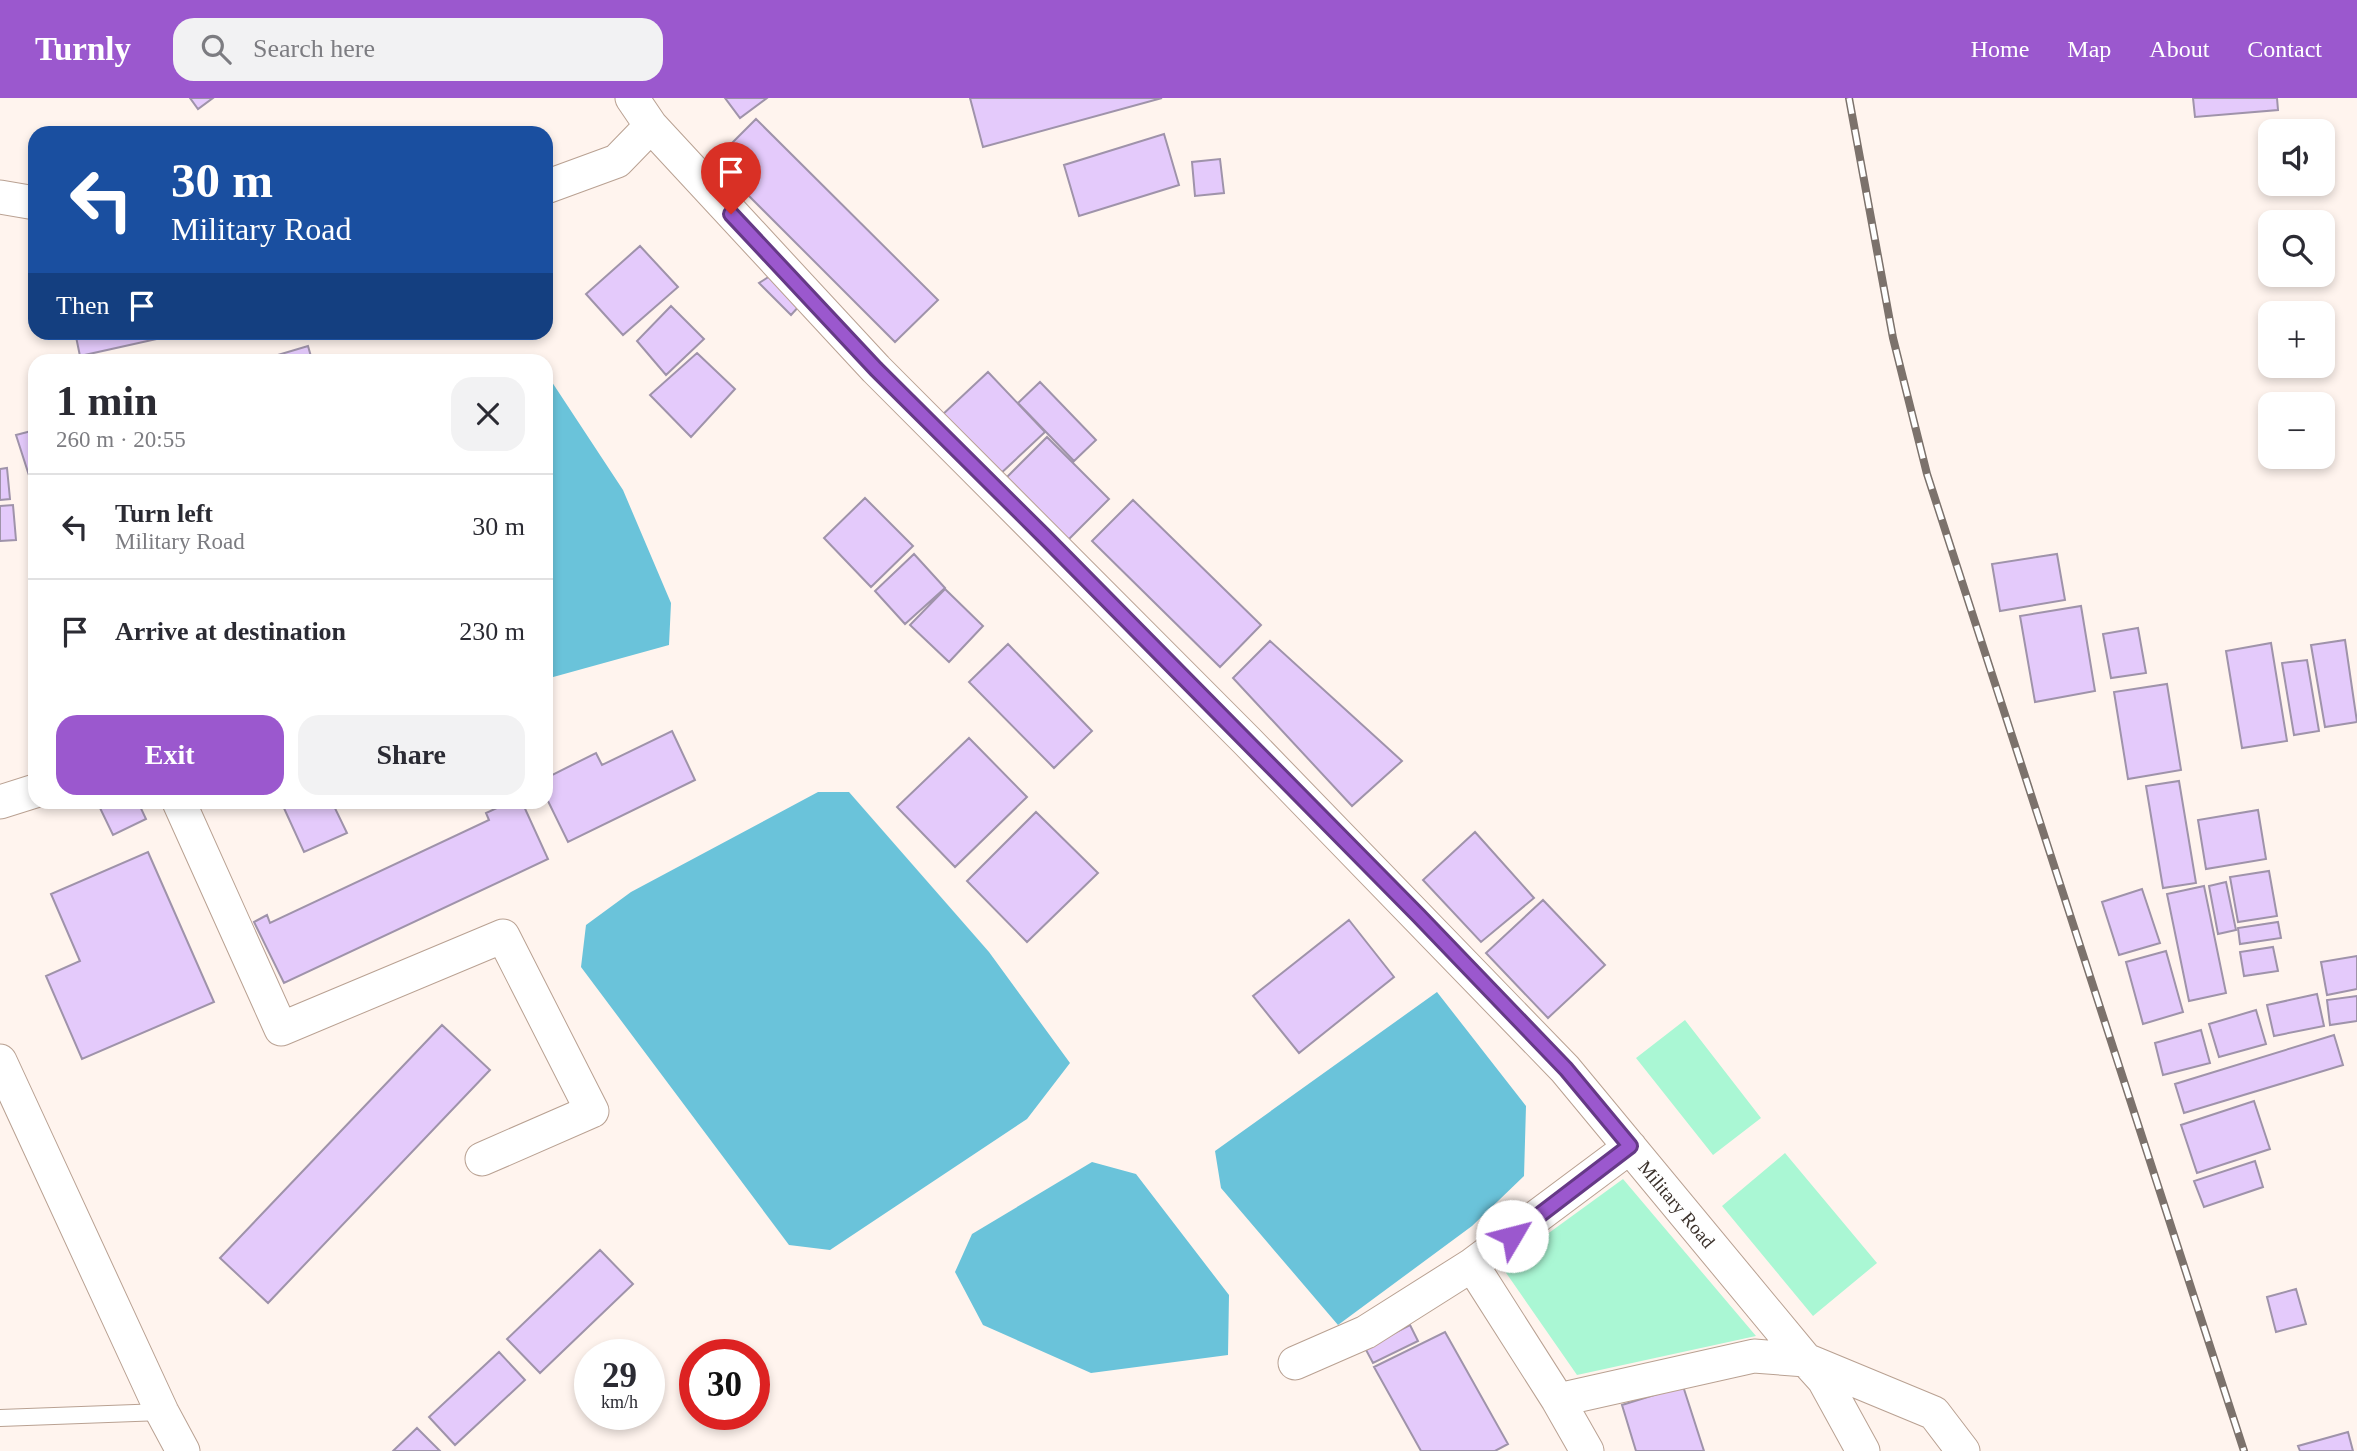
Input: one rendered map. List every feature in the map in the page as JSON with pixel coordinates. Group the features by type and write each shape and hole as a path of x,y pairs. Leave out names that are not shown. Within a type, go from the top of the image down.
{"street":[{"name":"Military Road","path":"632,98 651,126 876,369 1054,545 1566,1069 1806,1360 1934,1413 1963,1451"},
{"path":"553,184 617,161 651,126"},
{"path":"0,197 28,202"},
{"path":"0,802 28,794"},
{"path":"181,809 281,1029 503,936 580,1082 592,1111 482,1158"},
{"path":"0,1061 162,1412 183,1451"},
{"path":"1296,1363 1366,1332 1472,1265 1630,1146"},
{"path":"1472,1265 1587,1451"},
{"path":"1558,1401 1754,1356 1806,1360 1824,1380 1863,1451"}],"lane":[{"path":"0,1418 162,1412"}],"green space":[{"path":"1685,1020 1761,1118 1713,1155 1636,1058"},
{"path":"1785,1153 1877,1263 1813,1316 1722,1206"},
{"path":"1623,1179 1756,1336 1577,1375 1502,1267"}],"water":[{"path":"553,384 623,490 671,603 669,645 553,677"},
{"path":"818,792 849,792 989,952 1070,1063 1027,1119 830,1250 789,1245 581,967 586,925 631,892"},
{"path":"1437,992 1526,1106 1524,1176 1472,1226 1338,1325 1221,1188 1215,1151"},
{"path":"1092,1162 1136,1174 1229,1295 1228,1355 1091,1373 983,1325 955,1272 972,1234"}],"building":[{"path":"190,98 213,98 198,109"},
{"path":"725,98 767,98 740,118"},
{"path":"970,98 1162,98 983,147"},
{"path":"2193,98 2277,98 2278,110 2195,117"},
{"path":"756,119 938,300 895,342 714,161"},
{"path":"1164,134 1179,185 1079,216 1064,165"},
{"path":"1220,159 1224,193 1195,196 1192,162"},
{"path":"640,246 678,287 623,335 586,294"},
{"path":"770,276 801,304 791,315 759,283"},
{"path":"671,306 704,339 666,375 637,341"},
{"path":"77,340 152,340 89,354 80,354"},
{"path":"308,346 310,354 281,354"},
{"path":"697,353 735,389 691,437 650,395"},
{"path":"988,372 1045,432 998,476 941,416"},
{"path":"1040,382 1096,440 1074,461 1018,403"},
{"path":"28,432 28,472 16,435"},
{"path":"1047,437 1109,499 1065,543 1003,481"},
{"path":"7,468 10,499 0,500 0,469"},
{"path":"865,498 913,546 871,587 824,538"},
{"path":"1133,500 1261,625 1220,667 1092,541"},
{"path":"13,505 16,540 0,541 0,506"},
{"path":"914,554 945,588 905,624 875,591"},
{"path":"2057,554 2065,600 2000,611 1992,564"},
{"path":"945,589 983,626 949,662 910,625"},
{"path":"2081,606 2095,691 2035,702 2020,616"},
{"path":"2138,628 2146,673 2111,678 2103,634"},
{"path":"2345,640 2357,722 2325,727 2311,645"},
{"path":"1270,641 1402,761 1352,806 1233,678"},
{"path":"2271,643 2287,741 2242,748 2226,651"},
{"path":"1008,644 1092,731 1054,768 969,682"},
{"path":"2307,660 2319,731 2294,735 2282,663"},
{"path":"2167,684 2181,770 2128,779 2114,692"},
{"path":"672,731 695,780 568,842 552,809 553,774 596,753 602,765"},
{"path":"969,738 1027,797 955,867 897,807"},
{"path":"2179,781 2196,883 2163,888 2146,786"},
{"path":"100,809 141,809 146,819 113,835"},
{"path":"284,809 335,809 347,833 304,852"},
{"path":"495,809 525,809 548,859 284,983 254,922 267,915 270,923 489,820 486,813"},
{"path":"2258,810 2266,859 2206,869 2198,820"},
{"path":"1036,812 1098,873 1027,942 967,881"},
{"path":"1475,832 1534,898 1481,942 1423,880"},
{"path":"148,852 214,1002 82,1059 46,976 80,961 51,894"},
{"path":"2269,871 2277,916 2238,922 2230,877"},
{"path":"2226,882 2236,930 2218,934 2209,886"},
{"path":"2204,886 2226,993 2189,1001 2167,894"},
{"path":"2142,889 2160,943 2119,955 2102,902"},
{"path":"1543,900 1605,965 1548,1018 1486,953"},
{"path":"1349,920 1394,977 1299,1053 1253,996"},
{"path":"2278,922 2281,938 2240,944 2238,928"},
{"path":"2273,947 2278,971 2244,976 2240,952"},
{"path":"2166,951 2183,1012 2143,1024 2126,962"},
{"path":"2357,956 2357,989 2327,995 2321,962"},
{"path":"2317,994 2324,1026 2274,1036 2267,1005"},
{"path":"2357,996 2357,1021 2330,1025 2327,1000"},
{"path":"2256,1010 2266,1044 2219,1057 2209,1024"},
{"path":"442,1025 490,1070 268,1303 220,1258"},
{"path":"2201,1030 2210,1063 2163,1075 2155,1043"},
{"path":"2334,1035 2343,1065 2184,1113 2175,1084"},
{"path":"2254,1101 2270,1149 2197,1173 2181,1125"},
{"path":"2255,1161 2263,1187 2204,1207 2194,1181"},
{"path":"600,1250 633,1284 540,1373 507,1339"},
{"path":"2296,1289 2306,1324 2276,1332 2267,1297"},
{"path":"1410,1325 1418,1341 1373,1363 1365,1348"},
{"path":"1445,1332 1508,1444 1495,1451 1421,1451 1374,1367"},
{"path":"499,1352 525,1380 455,1445 429,1417"},
{"path":"1683,1386 1704,1451 1636,1451 1622,1405"},
{"path":"417,1428 440,1451 393,1451"},
{"path":"2348,1432 2353,1451 2300,1451 2298,1446"}],"railway":[{"path":"1849,98 1893,338 1927,474 2244,1451"}],"route":[{"path":"731,214 876,369 1418,915 1566,1069 1630,1146 1512,1236"}]}
